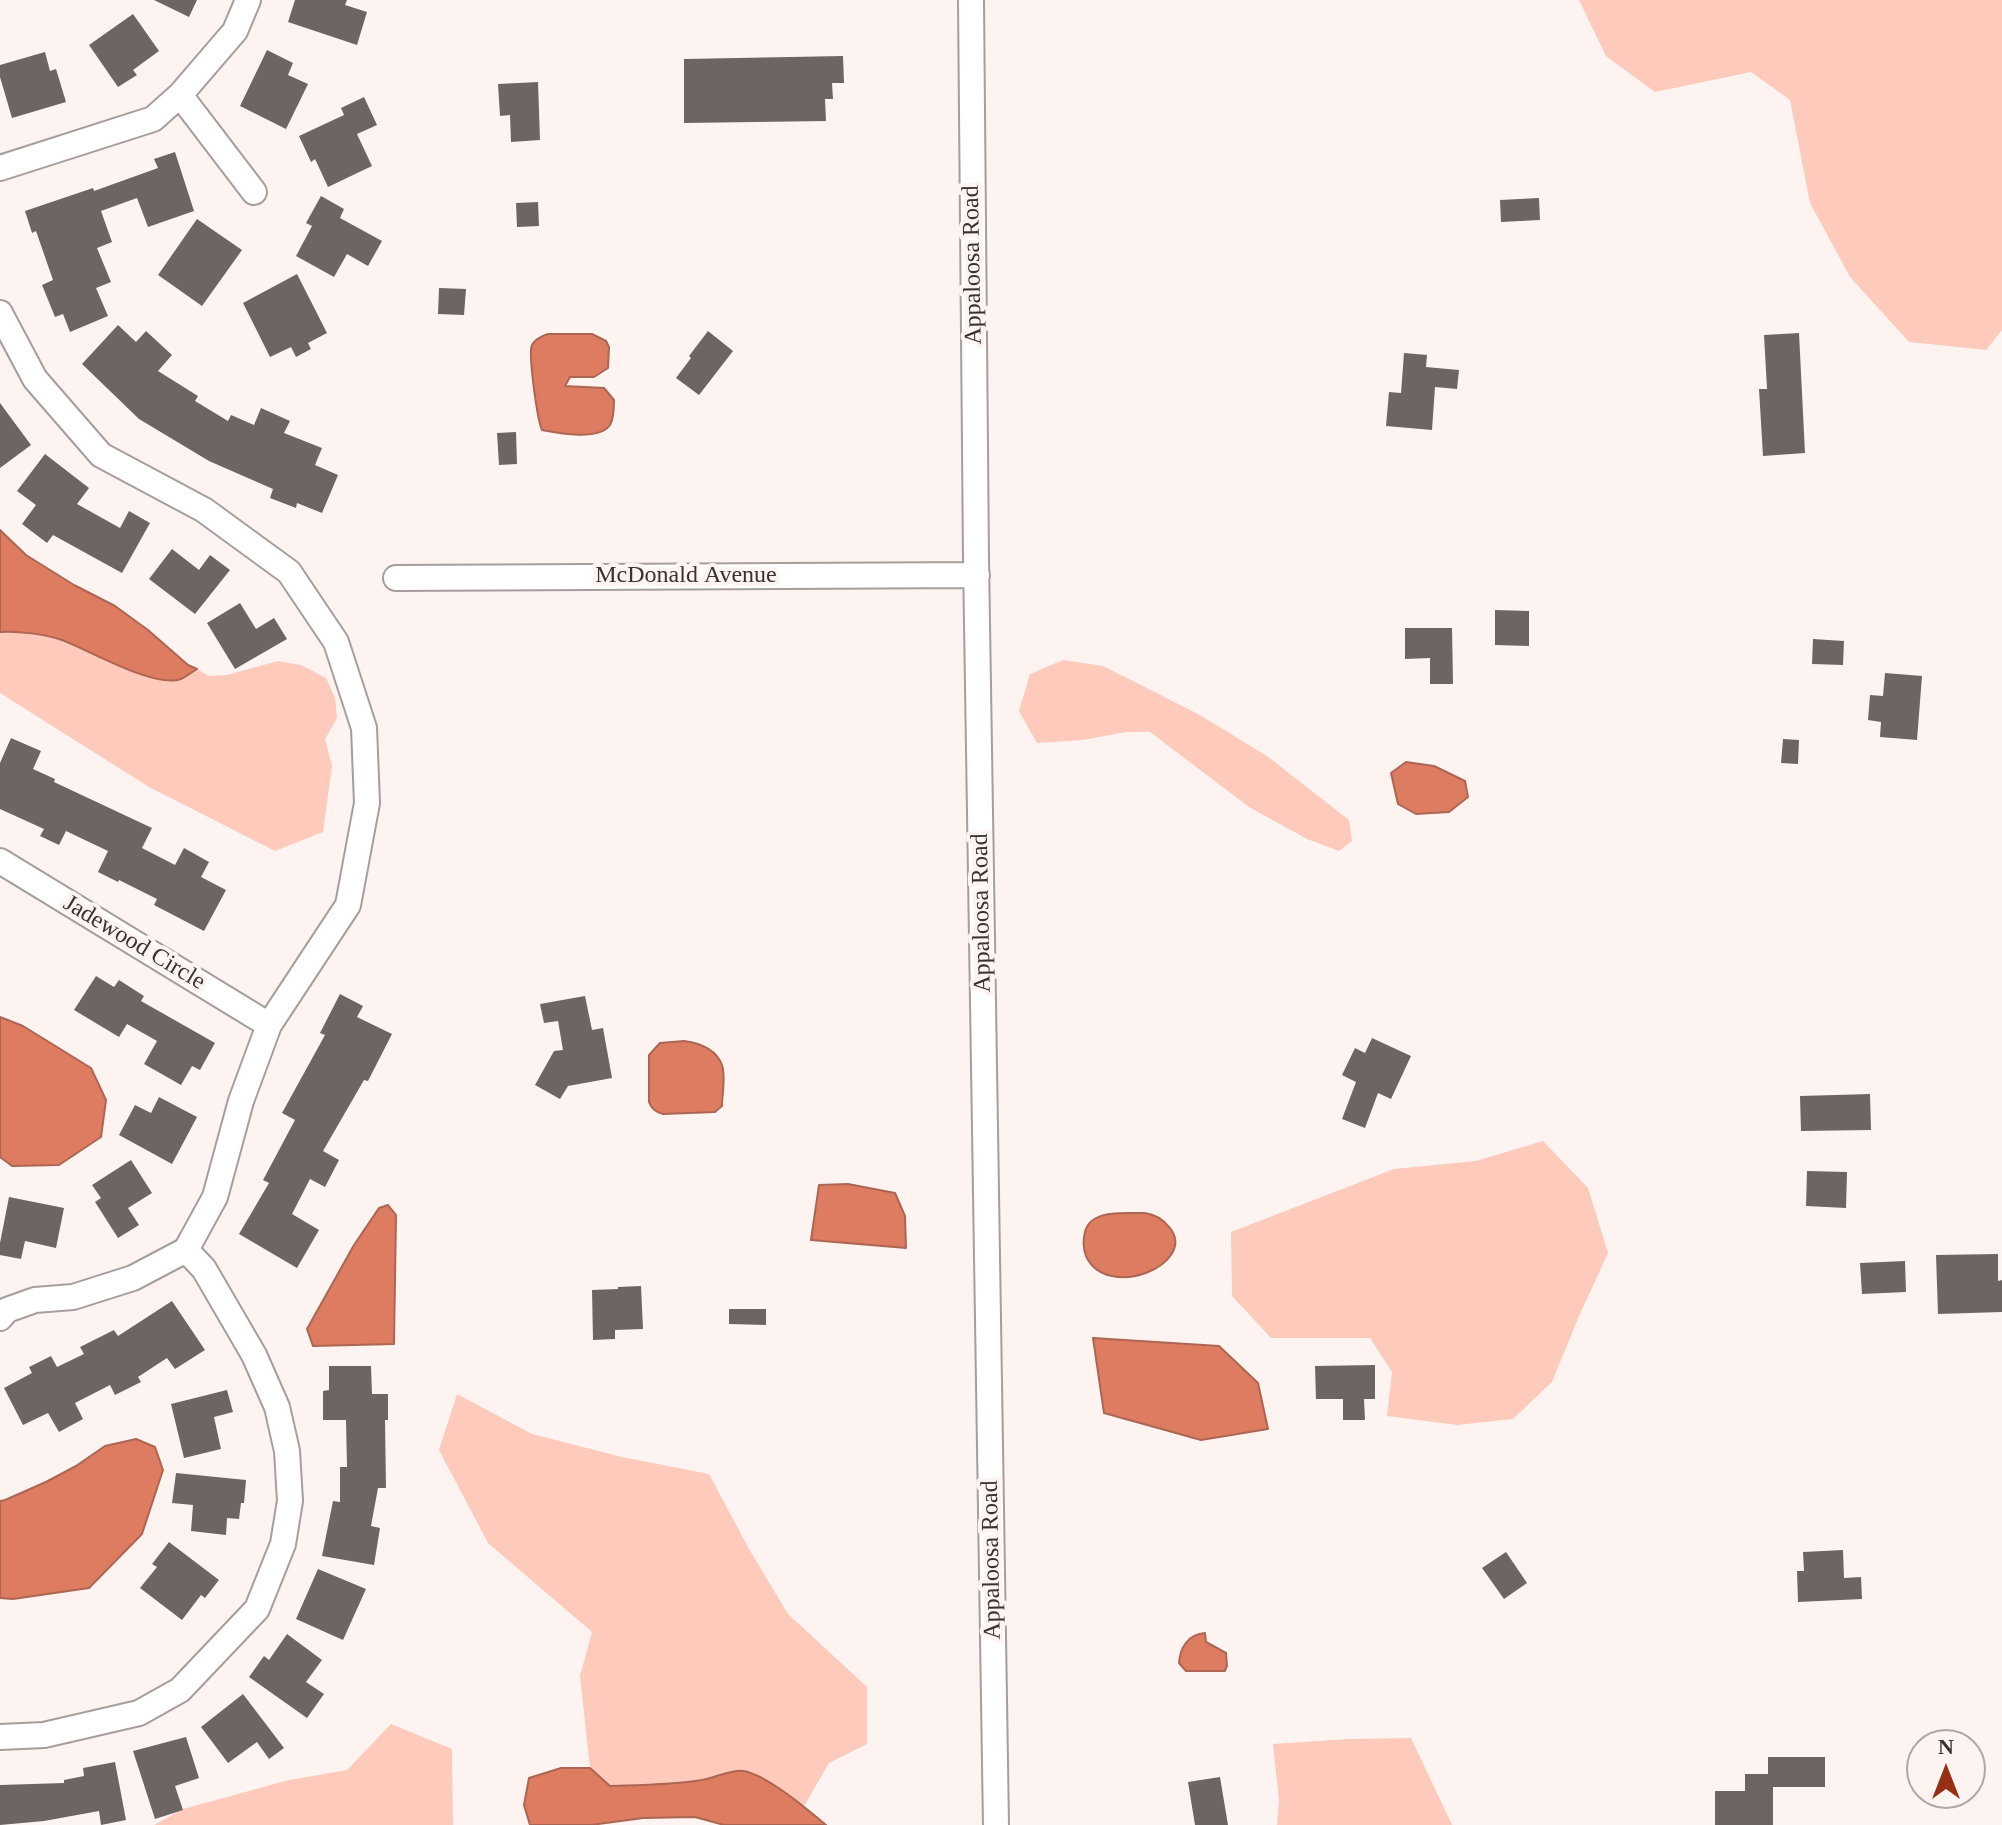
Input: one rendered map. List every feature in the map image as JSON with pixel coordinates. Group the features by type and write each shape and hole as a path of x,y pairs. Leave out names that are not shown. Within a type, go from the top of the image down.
{"street":[{"path":"0,168 153,119 180,95 235,31 248,0"},
{"name":"Appaloosa Road","path":"971,0 996,1825"},
{"path":"180,95 254,192"},
{"path":"0,313 35,379 101,455 204,510 289,572 336,642 364,728 367,803 348,905 269,1025 241,1101 215,1197 186,1250 133,1278 73,1297 35,1300 7,1310 0,1318"},
{"name":"McDonald Avenue","path":"396,578 977,575"},
{"name":"Jadewood Circle","path":"0,861 269,1025"},
{"path":"0,1737 44,1735 139,1713 180,1690 257,1609 283,1544 290,1501 287,1451 277,1407 254,1355 233,1318 204,1269 186,1250"}],"shaded area":[{"path":"1579,0 2002,0 2002,330 1986,350 1909,342 1850,277 1810,203 1790,100 1751,72 1655,92 1606,56"},
{"path":"548,334 592,334 606,341 609,347 608,368 594,377 570,377 565,386 604,388 614,400 612,419 605,430 578,435 542,430 531,350 535,341"},
{"path":"0,530 26,555 115,606 197,669 181,679 155,679 62,640 31,633 0,632"},
{"path":"13,631 60,639 135,672 180,680 197,669 209,676 227,675 278,661 301,665 326,678 335,698 337,718 325,739 332,766 323,832 275,851 149,787 0,693 0,632"},
{"path":"1063,660 1103,666 1198,714 1267,756 1349,820 1352,841 1339,851 1307,839 1249,807 1150,732 1037,743 1019,711 1030,674"},
{"path":"1406,762 1434,766 1465,781 1468,797 1449,812 1416,814 1398,804 1391,773"},
{"path":"0,1017 23,1026 91,1068 106,1100 101,1137 59,1165 12,1166 0,1157"},
{"path":"684,1041 706,1048 716,1055 722,1065 722,1106 715,1112 663,1114 654,1110 649,1102 649,1055 660,1043"},
{"path":"1543,1141 1588,1188 1608,1253 1552,1382 1513,1419 1457,1425 1387,1416 1392,1372 1370,1338 1271,1338 1232,1296 1231,1232 1394,1169 1476,1161"},
{"path":"848,1184 895,1193 905,1216 906,1248 811,1240 819,1185"},
{"path":"388,1205 396,1215 394,1344 313,1346 307,1329 354,1245 379,1208"},
{"path":"1110,1214 1152,1214 1170,1228 1175,1241 1172,1254 1161,1265 1129,1277 1112,1276 1097,1269 1084,1250 1084,1235 1089,1224"},
{"path":"1093,1338 1219,1346 1258,1383 1268,1429 1201,1440 1104,1413"},
{"path":"457,1394 532,1434 622,1457 709,1474 788,1614 867,1687 867,1744 829,1763 804,1806 771,1784 742,1770 704,1780 609,1786 590,1768 580,1676 592,1632 488,1543 439,1450"},
{"path":"136,1439 155,1447 163,1470 142,1534 89,1588 13,1599 0,1598 0,1501 46,1482 105,1446"},
{"path":"1205,1633 1206,1642 1226,1653 1225,1671 1186,1671 1179,1663 1186,1643 1194,1636"},
{"path":"391,1724 452,1749 453,1825 154,1825 183,1809 289,1780 347,1770"},
{"path":"1411,1738 1452,1825 1277,1825 1279,1800 1273,1744"},
{"path":"561,1768 590,1768 610,1786 690,1782 744,1771 775,1786 826,1825 724,1825 695,1817 643,1818 591,1825 530,1825 524,1805 529,1778"}],"building":[{"path":"154,0 197,0 189,17"},
{"path":"295,0 347,0 345,5 367,12 357,45 288,22"},
{"path":"133,14 159,51 133,70 137,75 118,87 89,45"},
{"path":"267,50 293,63 288,75 308,84 286,129 240,106"},
{"path":"45,52 50,71 56,69 66,102 12,118 0,77 0,65"},
{"path":"843,56 844,83 832,83 833,99 825,99 826,121 684,123 684,59"},
{"path":"538,82 540,140 511,142 510,115 500,116 498,84"},
{"path":"364,97 377,125 357,134 372,166 328,187 315,159 311,162 299,136 344,115 341,108"},
{"path":"175,152 194,211 148,227 137,198 101,211 112,242 97,248 111,282 96,288 108,316 70,332 63,314 55,317 42,285 53,280 36,231 32,233 25,211 158,168 154,159"},
{"path":"321,196 344,209 340,218 382,241 368,266 347,254 334,277 296,256 312,226 306,223"},
{"path":"1539,198 1540,220 1501,222 1500,200"},
{"path":"538,202 539,226 517,227 516,203"},
{"path":"197,219 242,250 202,306 158,275"},
{"path":"297,274 327,333 308,343 311,349 296,357 291,347 270,357 243,303"},
{"path":"439,288 466,289 464,315 438,314"},
{"path":"118,325 136,342 146,331 172,355 158,371 198,396 195,401 228,421 231,415 254,425 261,408 290,421 284,433 322,448 315,465 338,475 322,513 297,503 296,508 270,498 273,489 209,461 139,419 82,364"},
{"path":"708,331 733,351 699,395 676,378"},
{"path":"1799,333 1805,453 1763,456 1759,389 1767,389 1764,335"},
{"path":"1404,353 1427,355 1426,367 1459,370 1457,389 1435,387 1432,430 1386,426 1389,392 1401,393"},
{"path":"0,403 31,445 0,468"},
{"path":"516,432 517,464 499,465 497,433"},
{"path":"45,454 89,488 77,504 120,528 129,511 150,523 122,573 53,535 47,543 22,524 36,505 17,491"},
{"path":"172,549 199,570 210,555 230,570 195,614 149,579"},
{"path":"240,603 256,629 274,618 287,639 235,669 207,623"},
{"path":"1495,610 1529,611 1529,646 1495,645"},
{"path":"1405,628 1452,628 1453,684 1430,684 1430,658 1405,659"},
{"path":"1813,639 1844,641 1843,665 1812,664"},
{"path":"1885,673 1922,676 1917,740 1880,737 1881,722 1868,720 1870,695 1883,696"},
{"path":"11,738 41,751 33,769 152,828 142,848 175,865 184,848 209,862 201,877 226,890 204,931 154,905 157,899 98,872 108,851 66,831 59,845 40,836 44,829 0,809 0,763"},
{"path":"1783,739 1799,740 1798,764 1781,763"},
{"path":"96,976 114,987 119,980 144,996 141,1001 215,1043 200,1070 192,1066 181,1085 144,1064 157,1041 127,1024 119,1037 74,1010"},
{"path":"340,994 363,1006 357,1017 392,1034 368,1081 364,1080 323,1151 339,1160 325,1187 310,1179 292,1214 319,1230 297,1268 239,1234 269,1183 263,1180 295,1120 282,1113 325,1035 320,1033"},
{"path":"585,996 592,1030 603,1028 612,1078 568,1086 560,1099 535,1085 554,1051 563,1050 558,1021 544,1023 540,1004"},
{"path":"1372,1038 1411,1056 1391,1099 1378,1093 1365,1128 1342,1119 1356,1082 1342,1075 1355,1048 1365,1053"},
{"path":"1870,1094 1871,1130 1801,1131 1800,1096"},
{"path":"159,1097 197,1117 172,1164 119,1135 135,1105 151,1113"},
{"path":"131,1160 152,1193 128,1208 139,1225 118,1238 95,1202 101,1198 92,1185"},
{"path":"1807,1171 1847,1172 1846,1208 1806,1206"},
{"path":"9,1197 64,1208 56,1248 25,1241 21,1259 0,1255"},
{"path":"1998,1254 2002,1312 1938,1314 1936,1255"},
{"path":"1905,1261 1906,1292 1862,1294 1860,1263"},
{"path":"641,1286 643,1329 615,1330 615,1339 593,1340 592,1290"},
{"path":"172,1301 205,1350 175,1369 167,1358 138,1377 141,1382 115,1395 110,1385 75,1403 83,1419 59,1432 48,1413 23,1425 4,1388 32,1373 29,1367 51,1356 57,1367 84,1354 80,1347 114,1330 118,1336"},
{"path":"729,1309 766,1309 766,1325 729,1324"},
{"path":"1375,1365 1375,1399 1364,1399 1365,1420 1343,1420 1343,1399 1316,1399 1315,1366"},
{"path":"329,1366 371,1366 372,1394 388,1394 388,1420 385,1420 386,1488 378,1488 371,1526 380,1528 374,1565 322,1556 333,1501 340,1502 340,1467 347,1467 346,1420 323,1420 323,1391 329,1390"},
{"path":"227,1390 233,1412 214,1417 221,1449 184,1458 171,1404"},
{"path":"176,1473 246,1480 239,1519 227,1518 226,1535 191,1531 193,1505 172,1503"},
{"path":"169,1542 219,1580 205,1598 201,1595 182,1620 140,1588 157,1567 152,1564"},
{"path":"1843,1550 1844,1578 1861,1577 1862,1599 1798,1602 1797,1571 1804,1571 1803,1552"},
{"path":"1506,1552 1527,1583 1504,1599 1482,1568"},
{"path":"318,1569 366,1589 343,1640 296,1619"},
{"path":"287,1634 322,1660 306,1682 324,1694 307,1718 249,1677 264,1656 269,1660"},
{"path":"243,1694 284,1748 269,1759 257,1742 228,1763 201,1727"},
{"path":"186,1737 199,1778 175,1786 183,1810 155,1819 133,1751"},
{"path":"1768,1757 1825,1757 1825,1787 1773,1787 1773,1825 1715,1825 1715,1791 1745,1791 1745,1774 1768,1774"},
{"path":"115,1762 126,1820 101,1825 99,1811 0,1825 0,1785 64,1783 64,1780 84,1776 83,1768"},
{"path":"1220,1777 1228,1825 1195,1825 1188,1782"}]}
